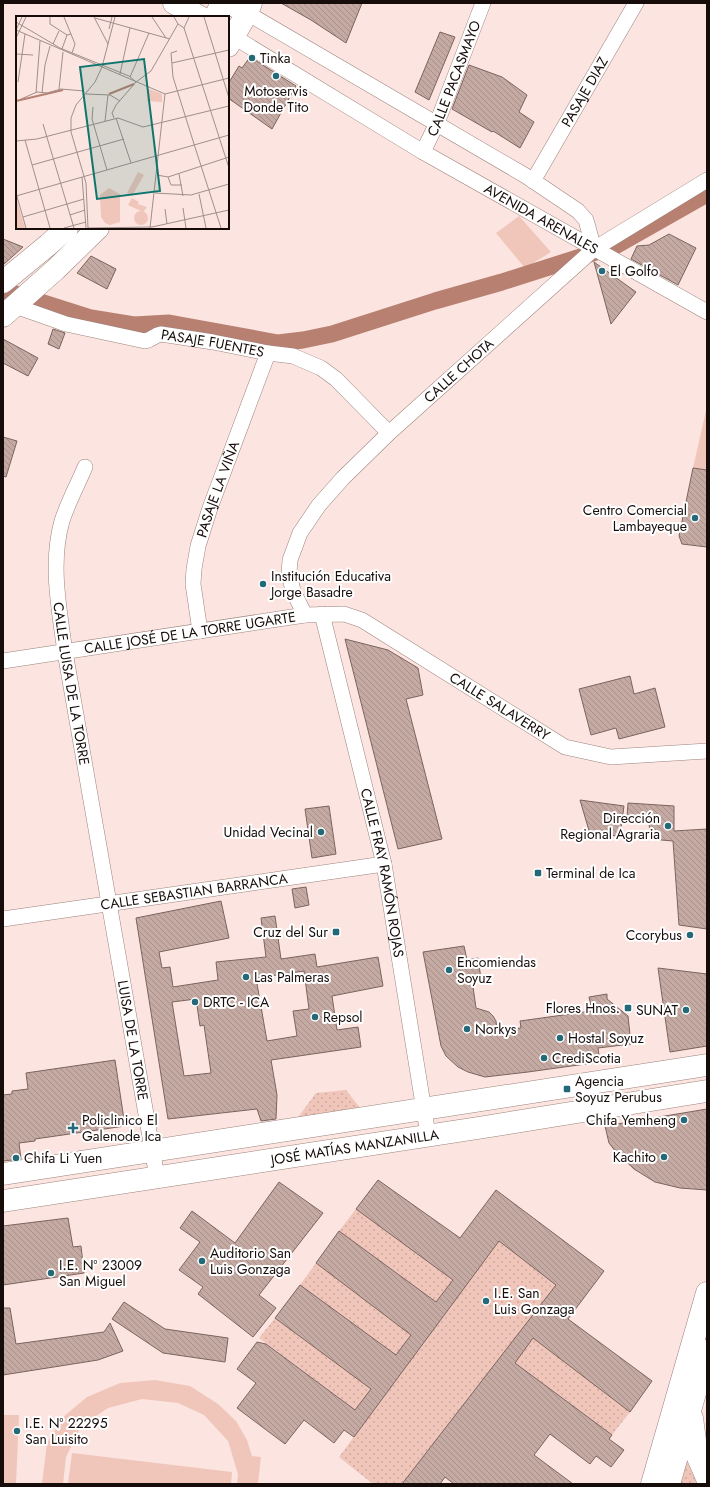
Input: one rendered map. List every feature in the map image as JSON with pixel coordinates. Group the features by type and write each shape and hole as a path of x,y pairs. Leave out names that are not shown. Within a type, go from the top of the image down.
{"main road":[{"path":"174,3 198,16"},
{"path":"216,16 222,3"},
{"path":"230,39 243,6"},
{"path":"5,278 48,246 66,229"},
{"path":"9,311 56,269 97,229"},
{"name":"JOSÉ MATÍAS MANZANILLA","path":"3,1174 707,1065"},
{"name":"JOSÉ MATÍAS MANZANILLA","path":"3,1201 707,1090"},
{"path":"652,1484 706,1302"},
{"path":"669,1484 707,1351"},
{"path":"692,1405 693,1435 697,1455 707,1478"}],"street":[{"name":"CALLE PACASMAYO","path":"423,152 437,123 483,3"},
{"name":"PASAJE DIAZ","path":"533,181 636,3"},
{"name":"AVENIDA ARENALES","path":"243,6 533,181 578,211 586,220 594,249"},
{"name":"AVENIDA ARENALES","path":"230,39 423,152 594,249"},
{"name":"CALLE CHOTA","path":"305,615 293,591 289,573 290,560 300,534 319,505 343,478 389,433 594,249 707,180"},
{"path":"594,249 707,312"},
{"name":"PASAJE FUENTES","path":"9,311 145,341 161,334 293,356 321,368 336,379 389,433"},
{"name":"PASAJE LA VIÑA","path":"200,631 193,584 198,546 210,508 268,353"},
{"name":"CALLE LUISA DE LA TORRE","path":"85,467 63,520 57,546 56,593 65,652 110,904"},
{"name":"CALLE FRAY RAMÓN ROJAS","path":"322,614 384,864 428,1135"},
{"name":"CALLE SALAVERRY","path":"305,615 344,614 362,620 565,747 612,757 707,751"},
{"name":"CALLE JOSÉ DE LA TORRE UGARTE","path":"3,661 305,615"},
{"name":"CALLE SEBASTIAN BARRANCA","path":"3,919 384,864"},
{"name":"LUISA DE LA TORRE","path":"110,904 157,1177"}],"shaded area":[{"path":"519,216 551,252 525,268 496,233"},
{"path":"707,406 707,470 693,468"},
{"path":"346,1090 361,1109 296,1120 316,1093"},
{"path":"356,1209 453,1280 436,1302 339,1231"},
{"path":"499,1241 556,1285 402,1484 373,1484 339,1457"},
{"path":"316,1263 411,1335 396,1355 300,1285"},
{"path":"275,1318 371,1389 355,1410 259,1338"},
{"path":"533,1338 630,1412 612,1435 515,1363"},
{"path":"155,1380 190,1386 218,1404 236,1421 247,1440 252,1456 261,1457 258,1484 237,1484 238,1474 228,1441 204,1415 178,1403 142,1399 108,1408 81,1426 66,1457 63,1484 42,1484 47,1443 63,1417 87,1397 120,1383"},
{"path":"3,1415 19,1415 16,1484 3,1484"},
{"path":"72,1453 232,1472 231,1484 68,1484"},
{"path":"685,1457 693,1473 700,1484 675,1484"}],"building":[{"path":"281,3 362,3 346,43 311,20"},
{"path":"440,32 455,37 429,100 415,92"},
{"path":"250,57 296,86 272,129 229,99 229,82 239,66 242,68"},
{"path":"469,65 502,77 527,95 519,112 534,122 520,148 493,131 492,132 452,109"},
{"path":"669,234 696,248 678,285 631,259 637,246 649,245"},
{"path":"3,239 23,247 3,265"},
{"path":"91,256 116,269 107,289 77,273"},
{"path":"594,262 636,292 611,324"},
{"path":"53,329 65,333 59,349 48,344"},
{"path":"3,339 38,358 28,376 3,363"},
{"path":"3,437 17,441 6,477 3,476"},
{"name":"Centro Comercial Lambayeque","path":"693,468 707,470 707,547 682,544 679,536"},
{"path":"345,639 388,650 418,668 423,695 406,699 442,839 398,849"},
{"path":"630,676 634,694 655,688 665,727 619,739 616,728 591,735 579,689"},
{"path":"580,800 624,806 620,836 590,834"},
{"path":"628,803 674,806 674,831 707,829 707,929 679,925 673,841 650,839 649,820 627,817"},
{"name":"Unidad Vecinal","path":"329,806 336,854 312,858 305,809"},
{"path":"306,887 309,905 295,908 292,889"},
{"path":"221,901 229,938 159,952 162,968 170,967 173,987 218,980 216,962 266,957 261,918 275,916 281,959 315,954 317,967 378,957 383,986 332,996 337,1030 358,1027 361,1047 271,1060 277,1095 276,1119 261,1121 257,1109 168,1119 136,918","holes":["304,971 309,1009 293,1011 297,1036 267,1041 256,978","196,999 200,1026 204,1025 211,1073 184,1076 172,1002"]},
{"path":"464,946 467,960 478,958 481,979 472,980 476,1008 489,1012 493,1016 496,1021 497,1030 521,1028 520,1021 592,1011 589,997 607,994 607,999 628,1016 631,1044 598,1048 600,1062 528,1072 485,1077 468,1072 458,1067 446,1056 441,1046 423,952"},
{"name":"SUNAT","path":"658,968 707,974 707,1046 670,1052"},
{"path":"115,1060 125,1126 35,1139 35,1141 19,1143 21,1159 3,1161 3,1095 12,1094 12,1091 28,1089 26,1073"},
{"name":"Kachito","path":"707,1109 707,1190 680,1188 655,1182 634,1169 609,1143 605,1126"},
{"path":"378,1180 460,1238 496,1190 604,1271 568,1319 652,1381 630,1412 533,1338 515,1363 612,1435 609,1439 624,1450 611,1467 596,1456 590,1464 550,1434 534,1455 573,1484 454,1484 445,1477 440,1484 402,1484 556,1285 499,1241 354,1437 344,1430 334,1443 304,1420 285,1444 237,1408 256,1383 237,1369 257,1342 266,1344 355,1410 371,1389 275,1318 300,1285 396,1355 411,1335 316,1263 339,1231 436,1302 453,1280 356,1209"},
{"path":"279,1182 323,1213 259,1295 276,1308 253,1337 198,1294 203,1287 179,1270 200,1242 180,1228 192,1211 235,1243"},
{"path":"68,1218 73,1247 81,1246 84,1273 3,1285 3,1226"},
{"path":"124,1302 165,1329 228,1338 225,1362 163,1353 112,1319"},
{"path":"3,1308 10,1308 16,1344 104,1332 110,1323 123,1351 98,1360 3,1375"}],"waterway":[{"path":"3,290 91,318 134,325 169,323 278,343 303,340 332,334 615,246 707,194"}],"place":[{"name":"Tinka","path":"252,58"},
{"name":"Motoservis Donde Tito","path":"276,76"},
{"name":"El Golfo","path":"602,271"},
{"name":"Centro Comercial Lambayeque","path":"695,518"},
{"name":"Institución Educativa Jorge Basadre","path":"263,584"},
{"name":"Dirección Regional Agraria","path":"668,826"},
{"name":"Unidad Vecinal","path":"321,832"},
{"name":"Terminal de Ica","path":"538,873"},
{"name":"Cruz del Sur","path":"336,932"},
{"name":"Ccorybus","path":"690,935"},
{"name":"Encomiendas Soyuz","path":"449,970"},
{"name":"Las Palmeras","path":"246,977"},
{"name":"DRTC - ICA","path":"195,1002"},
{"name":"Flores Hnos.","path":"628,1008"},
{"name":"SUNAT","path":"686,1010"},
{"name":"Repsol","path":"315,1017"},
{"name":"Norkys","path":"467,1029"},
{"name":"Hostal Soyuz","path":"560,1038"},
{"name":"CrediScotia","path":"544,1058"},
{"name":"Agencia Soyuz Perubus","path":"567,1089"},
{"name":"Chifa Yemheng","path":"684,1120"},
{"name":"Policlinico El Galenode Ica","path":"73,1128"},
{"name":"Kachito","path":"664,1157"},
{"name":"Chifa Li Yuen","path":"16,1158"},
{"name":"Auditorio San Luis Gonzaga","path":"202,1261"},
{"name":"I.E. Nº 23009 San Miguel","path":"51,1273"},
{"name":"I.E. San Luis Gonzaga","path":"486,1301"},
{"name":"I.E. Nº 22295 San Luisito","path":"17,1431"}]}
